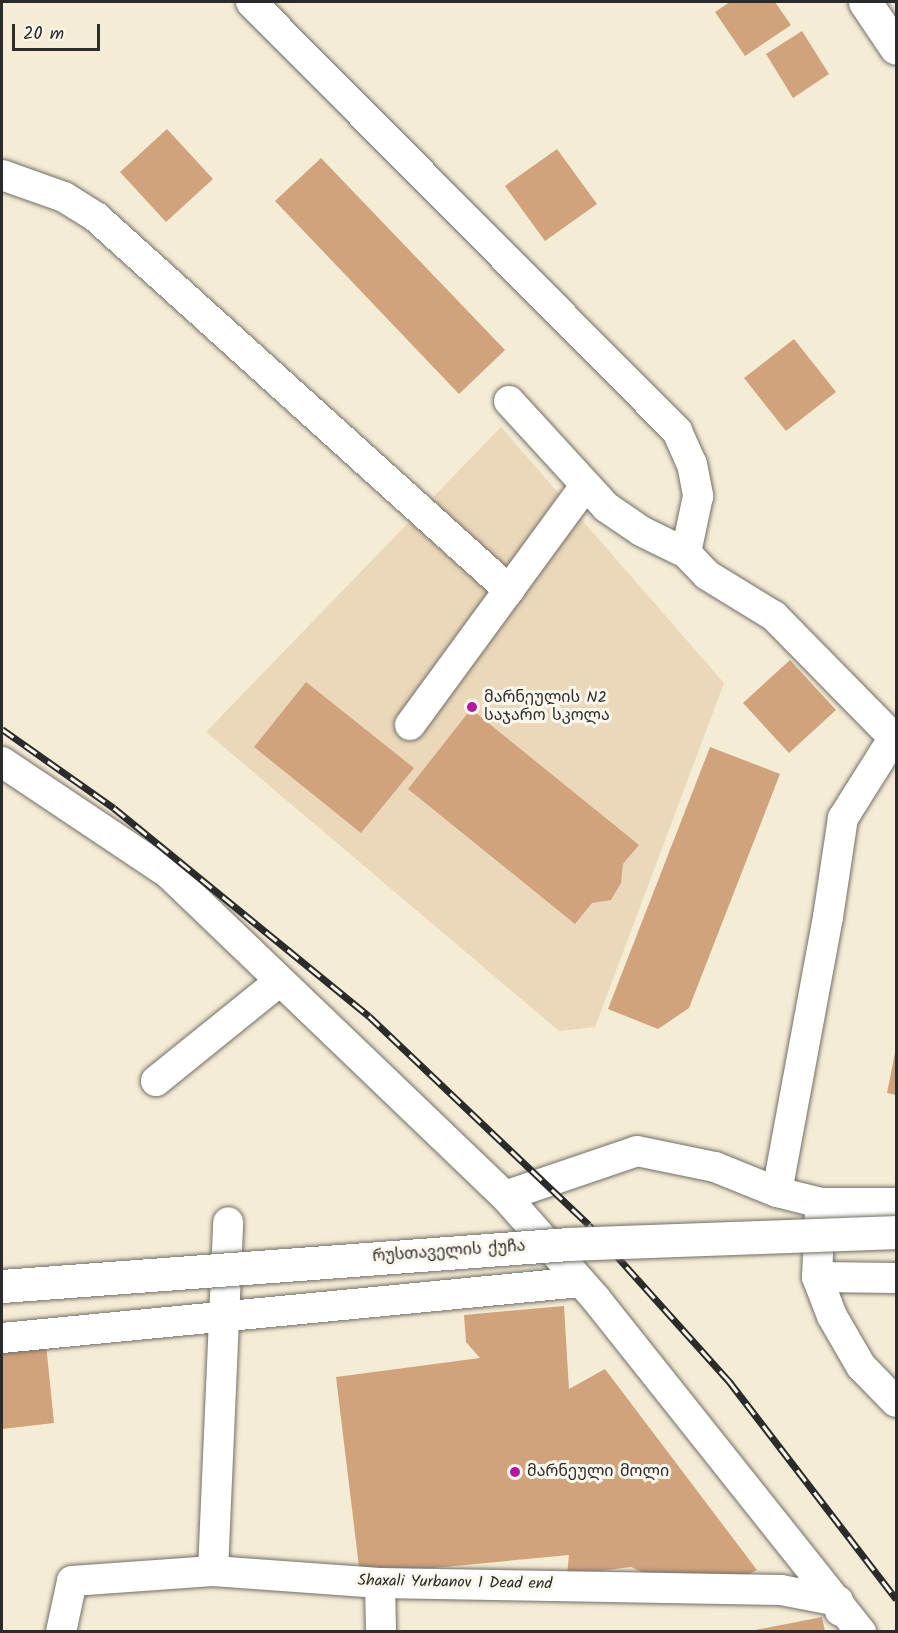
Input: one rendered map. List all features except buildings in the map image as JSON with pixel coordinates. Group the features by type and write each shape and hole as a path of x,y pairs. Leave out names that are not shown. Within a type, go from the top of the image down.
{"main road":[{"path":"865,2 897,48"},
{"name":"რუსთაველის ქუჩა","path":"2,1286 569,1244 897,1232"}],"street":[{"path":"251,2 677,432 692,464 698,496 686,553"},
{"path":"2,175 64,197 96,217 509,590"},
{"path":"509,401 584,487 641,531 686,553 707,575 774,616 895,739 843,818 828,917 777,1192"},
{"path":"410,725 584,487"},
{"path":"2,762 169,874 505,1196 580,1282 861,1632"},
{"path":"156,1081 280,981"},
{"path":"505,1196 637,1151 715,1167 777,1192 821,1203 897,1203"},
{"path":"821,1203 817,1277 844,1342 861,1366 897,1402"},
{"path":"213,1571 228,1222"},
{"path":"817,1277 897,1278"},
{"path":"2,1338 580,1282"},
{"name":"Shaxali Yurbanov 1 Dead end","path":"61,1632 72,1581 213,1571 380,1583 781,1590 838,1601"},
{"path":"380,1583 381,1632"},
{"path":"838,1601 845,1632"}],"shaded area":[{"name":"მარნეულის N2 საჯარო სკოლა","path":"501,427 724,683 595,1027 559,1031 206,732"}],"railway":[{"path":"2,729 114,808 369,1016 589,1225 729,1381 896,1599"}],"place":[{"name":"მარნეულის N2 საჯარო სკოლა","path":"472,707"},
{"name":"მარნეული მოლი","path":"515,1472"}]}
